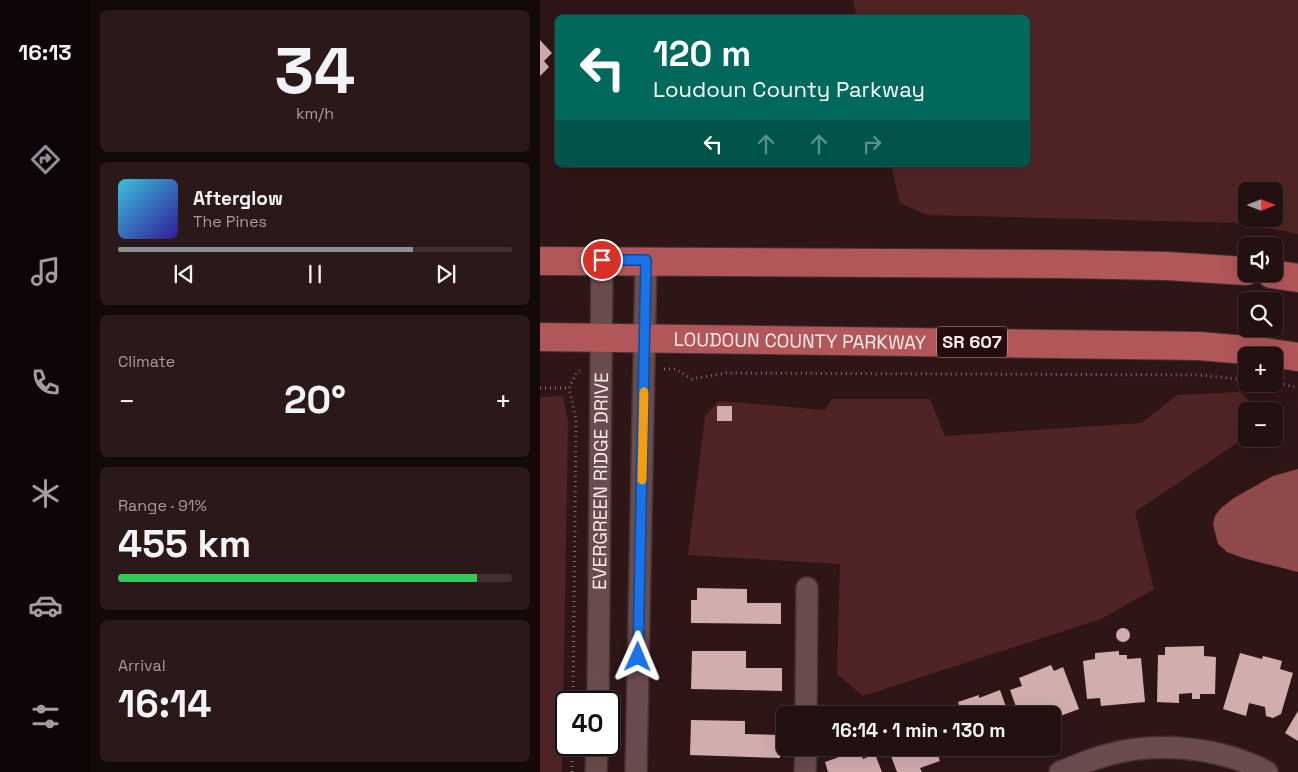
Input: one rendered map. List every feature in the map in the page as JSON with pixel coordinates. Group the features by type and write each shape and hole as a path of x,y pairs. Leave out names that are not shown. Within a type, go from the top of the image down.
{"main road":[{"path":"540,261 646,260 1167,266 1238,270"},
{"path":"1283,276 1298,278"},
{"name":"LOUDOUN COUNTY PARKWAY","path":"540,337 645,340 1199,346 1258,350 1298,357"}],"street":[{"name":"EVERGREEN RIDGE DRIVE","path":"598,691 602,260"},
{"path":"636,772 646,260"},
{"path":"806,706 807,588"},
{"path":"1060,772 1108,755 1145,749 1182,748 1220,754 1267,772"},
{"path":"596,772 597,756"},
{"path":"805,772 806,756"}],"path":[{"path":"644,369 675,369 692,379 726,373 745,373 1200,375 1238,379"},
{"path":"573,691 576,419 569,388 577,372 600,370"},
{"path":"1283,384 1298,388"},
{"path":"540,388 569,388"},
{"path":"572,756 572,772"}],"shaded area":[{"path":"853,0 1298,0 1298,234 1267,228 1283,227 1283,182 1238,182 1238,223 927,215 900,203 891,167 1030,167 1030,15 857,15"},
{"path":"1240,392 1250,402 1238,402 1238,442 1135,512 1154,589 1101,619 863,696 837,674 840,564 688,555 705,416 719,401 825,410 832,399 930,399 945,436 1142,423 1177,395"},
{"path":"563,396 568,422 563,691 555,691 555,756 562,756 562,772 540,772 540,397"},
{"path":"1298,469 1298,572 1243,558 1227,552 1218,544 1213,524 1215,516 1221,508 1234,498 1273,476"}],"building":[{"path":"540,40 552,53 544,61 549,67 540,76"},
{"path":"717,406 732,406 732,421 717,421"},
{"path":"697,588 747,589 747,603 781,603 781,624 691,623 691,600 697,600"},
{"path":"1123,628 1128,630 1130,635 1128,640 1123,642 1118,640 1116,635 1118,630"},
{"path":"1204,646 1204,656 1216,657 1215,694 1200,694 1200,699 1192,699 1192,693 1179,694 1179,703 1157,702 1158,655 1165,655 1165,647"},
{"path":"692,651 746,651 746,668 782,668 782,691 691,689"},
{"path":"1119,651 1119,655 1127,655 1127,659 1141,658 1145,702 1101,706 1100,698 1087,699 1083,661 1095,659 1095,653"},
{"path":"1240,653 1262,659 1263,656 1282,661 1280,669 1293,673 1281,714 1273,718 1266,716 1265,707 1249,703 1246,716 1223,709"},
{"path":"1051,665 1054,671 1063,667 1079,709 1061,716 1061,706 1016,706 1010,690 1022,686 1019,678"},
{"path":"1000,690 1006,706 959,706 958,702 979,695 979,698"},
{"path":"1298,711 1298,741 1285,733"},
{"path":"691,720 745,721 745,734 776,735 776,756 780,756 780,758 690,755"},
{"path":"842,756 862,756 863,759 876,756 882,772 828,772 825,762"},
{"path":"891,756 938,756 940,761 920,768 922,772 897,772"}],"slow traffic":[{"path":"642,480 644,392"}],"route":[{"path":"602,260 646,260 638,657"}]}
